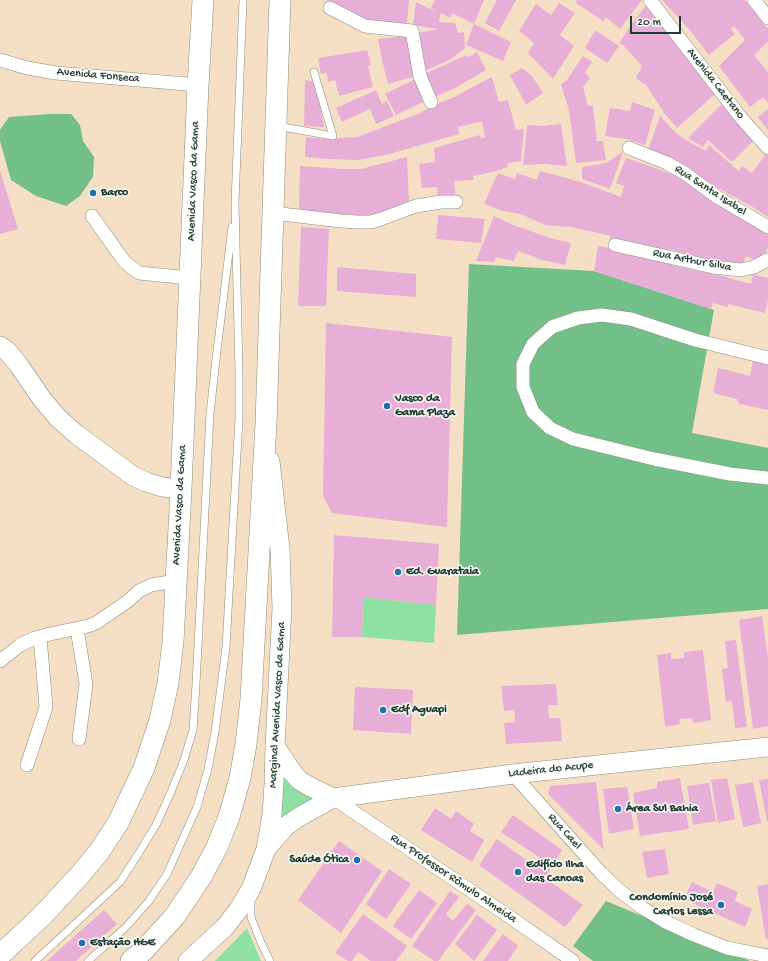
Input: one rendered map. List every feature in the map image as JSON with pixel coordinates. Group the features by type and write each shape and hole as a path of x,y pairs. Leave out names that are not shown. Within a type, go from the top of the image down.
{"main road":[{"name":"Avenida Vasco da Gama","path":"0,955 41,917 79,876 99,852 118,823 144,768 160,720 168,683 172,642 181,489 203,0"},
{"path":"132,961 175,916 201,877 217,847 229,817 240,778 246,744 251,699 266,423 280,0"}],"street":[{"name":"Avenida Caetano","path":"650,0 742,119 768,148"},
{"path":"754,0 768,18"},
{"path":"330,8 365,26 412,31 420,76 432,102"},
{"name":"Avenida Fonseca","path":"0,60 27,68 56,73 198,85"},
{"name":"Rua Santa Isabel","path":"629,148 667,163 686,174 717,197 768,227"},
{"path":"274,213 341,221 371,222 422,204 456,202"},
{"path":"92,216 124,261 131,268 139,273 190,278"},
{"name":"Rua Arthur Silva","path":"615,245 713,267 740,270 754,267 768,260"},
{"path":"768,358 695,340 631,319 602,315 578,318 552,327 533,344 523,364 523,388 533,412 550,428 573,439 654,459 730,474 768,478"},
{"path":"0,346 7,351 18,364 46,404 58,418 76,434 133,476 162,487 181,489"},
{"name":"Marginal Avenida Vasco da Gama","path":"188,961 225,927 239,909 251,889 266,849 272,815 282,608 280,549 266,423"},
{"path":"0,661 20,645 50,634 88,626 103,619 139,591 151,585 176,581"},
{"path":"77,629 86,684 80,739"},
{"path":"27,765 46,707 40,637"},
{"path":"275,746 299,780 306,785 334,798"},
{"name":"Ladeira do Acupe","path":"266,849 286,826 299,817 334,798 513,774 768,747"},
{"name":"Rua Cael","path":"513,774 602,873 620,891 641,907 664,921 727,948 768,956"},
{"name":"Rua Professor Rômulo Almeida","path":"334,798 573,961"}],"lane":[{"path":"88,961 126,927 149,901 167,874 197,807 208,769 215,732 226,647 239,418 235,203 243,0"},
{"path":"275,125 333,136 314,72"},
{"path":"35,961 120,882 156,825 184,760 193,730 210,414 214,368 235,203"},
{"path":"251,889 251,917 270,961"}],"green space":[{"path":"71,114 80,125 83,141 94,157 93,177 80,196 66,206 36,196 11,180 0,141 0,130 9,117"},
{"path":"469,264 594,271 714,310 692,433 768,448 768,609 457,635"},
{"path":"363,597 436,605 434,643 362,637"},
{"path":"279,764 319,800 277,818"},
{"path":"606,901 750,961 593,961 573,946"},
{"path":"247,928 261,961 215,961"}],"building":[{"path":"327,0 409,0 407,24 368,20 352,14"},
{"path":"435,0 484,0 474,24 452,13 450,18 441,13 439,22 455,23 458,33 464,32 465,48 451,59 425,71 418,33 438,29 413,25 416,2 437,12 431,8"},
{"path":"497,0 516,0 499,31 485,23"},
{"path":"577,0 642,0 620,29 606,17 603,21 576,3"},
{"path":"662,0 745,0 768,29 768,41 754,55 768,72 768,103 763,97 750,107 719,66 745,40 734,26 731,29 735,34 709,55 688,28"},
{"path":"559,3 575,13 560,35 574,46 553,79 528,53 534,43 519,31 536,4 551,15"},
{"path":"647,4 715,94 677,128 665,114 646,85 636,78 642,66 623,45 619,43"},
{"path":"474,24 511,42 503,61 466,45"},
{"path":"595,30 619,46 607,63 585,48"},
{"path":"407,36 416,76 388,84 378,39"},
{"path":"367,50 371,65 368,66 373,87 339,96 335,80 328,82 327,73 321,74 318,58"},
{"path":"477,52 486,70 455,88 435,97 426,73 466,55 467,58"},
{"path":"583,56 592,62 585,72 590,78 583,87 588,106 593,106 597,141 603,141 606,160 576,163 568,107 561,84 567,80"},
{"path":"522,68 532,76 543,93 526,105 510,75"},
{"path":"492,77 499,102 508,100 516,130 524,129 521,161 507,163 508,167 473,176 474,180 454,181 456,198 438,198 437,187 422,188 419,164 435,162 434,148 480,135 481,138 485,137 482,121 458,127 459,134 386,155 358,160 305,157 306,137 327,139 357,137 418,114"},
{"path":"415,79 425,101 396,115 385,94"},
{"path":"305,80 316,82 324,127 304,126"},
{"path":"376,90 382,104 387,101 394,116 376,124 370,109 342,122 336,108"},
{"path":"632,102 655,110 645,145 626,139 605,136 610,108 630,111"},
{"path":"722,104 753,141 732,162 708,140 703,147 688,138"},
{"path":"768,109 768,130 758,117"},
{"path":"660,116 677,134 706,151 709,145 739,171 742,166 752,173 766,154 768,156 768,217 751,206 648,150"},
{"path":"561,124 567,166 545,164 523,165 527,125 543,126"},
{"path":"623,152 610,189 582,179 582,167 606,163"},
{"path":"407,157 409,203 378,216 299,212 300,166 361,169"},
{"path":"626,158 675,175 768,231 768,247 762,263 746,256 742,266 701,258 669,249 668,253 627,241 610,239 611,236 571,227 545,225 523,215 500,210 484,204 498,173 515,179 517,173 537,180 540,171 581,182 621,197 624,186 616,183"},
{"path":"0,170 18,229 0,234"},
{"path":"438,215 485,219 481,243 436,239"},
{"path":"494,216 511,224 550,238 571,243 565,265 542,260 518,251 514,261 496,257 494,262 476,261"},
{"path":"301,227 329,229 326,306 298,306"},
{"path":"598,246 617,249 679,267 751,284 753,274 768,278 768,300 765,313 728,304 728,307 713,303 711,309 594,271"},
{"path":"337,267 416,274 416,297 337,291"},
{"name":"Vasco da Gama Plaza","path":"326,323 452,337 447,527 332,513 323,496"},
{"path":"753,361 768,364 768,410 739,404 737,399 713,393 718,368 750,376"},
{"path":"334,535 439,544 436,605 363,597 362,637 332,637"},
{"path":"762,616 768,658 768,726 753,729 739,620"},
{"path":"736,640 747,727 735,728 732,701 726,702 722,669 728,668 725,641"},
{"path":"703,650 711,720 693,723 692,718 679,719 680,724 665,727 657,655 671,653 671,659 684,658 684,652"},
{"path":"556,684 558,705 548,705 549,718 560,718 562,741 506,744 504,723 515,722 514,710 504,711 501,686"},
{"name":"Edf Aguapi","path":"355,687 413,690 411,734 353,730"},
{"path":"680,778 689,829 640,836 633,793 657,788 657,782"},
{"path":"727,778 735,819 718,823 711,780"},
{"path":"768,779 768,822 767,822 759,780"},
{"path":"596,782 604,850 548,794 550,786"},
{"path":"753,782 761,823 743,827 735,785"},
{"path":"709,783 716,821 693,825 687,786"},
{"name":"Área Sul Bahia","path":"627,787 634,829 609,834 603,789"},
{"path":"435,808 451,819 456,811 474,824 470,831 484,840 472,862 421,830"},
{"name":"Edifício Ilha das Canoas","path":"513,815 562,850 545,878 583,905 565,927 479,865 497,839 533,865 539,857 501,832"},
{"path":"339,841 382,871 341,933 298,900"},
{"path":"665,849 669,874 647,878 642,852"},
{"path":"389,869 411,884 386,919 366,904"},
{"name":"Condomínio José Carlos Lessa","path":"692,882 713,892 717,883 738,892 735,901 752,909 745,927 684,899"},
{"path":"768,884 768,939 766,939 757,886"},
{"path":"419,890 437,903 411,939 393,926"},
{"path":"450,891 459,897 446,914 453,921 467,904 476,910 438,961 434,961 412,946"},
{"name":"Estação HGE","path":"104,910 117,924 76,961 47,961"},
{"path":"363,914 407,946 396,961 371,961 358,952 352,961 348,961 335,953"},
{"path":"477,915 497,930 474,961 455,944"},
{"path":"503,934 518,946 508,961 483,961"}],"place":[{"name":"Barco","path":"93,193"},
{"name":"Vasco da Gama Plaza","path":"387,406"},
{"name":"Ed. Guarataia","path":"398,572"},
{"name":"Edf Aguapi","path":"383,710"},
{"name":"Área Sul Bahia","path":"618,809"},
{"name":"Saúde Ótica","path":"357,860"},
{"name":"Edifício Ilha das Canoas","path":"518,872"},
{"name":"Condomínio José Carlos Lessa","path":"721,905"},
{"name":"Estação HGE","path":"82,943"}]}
